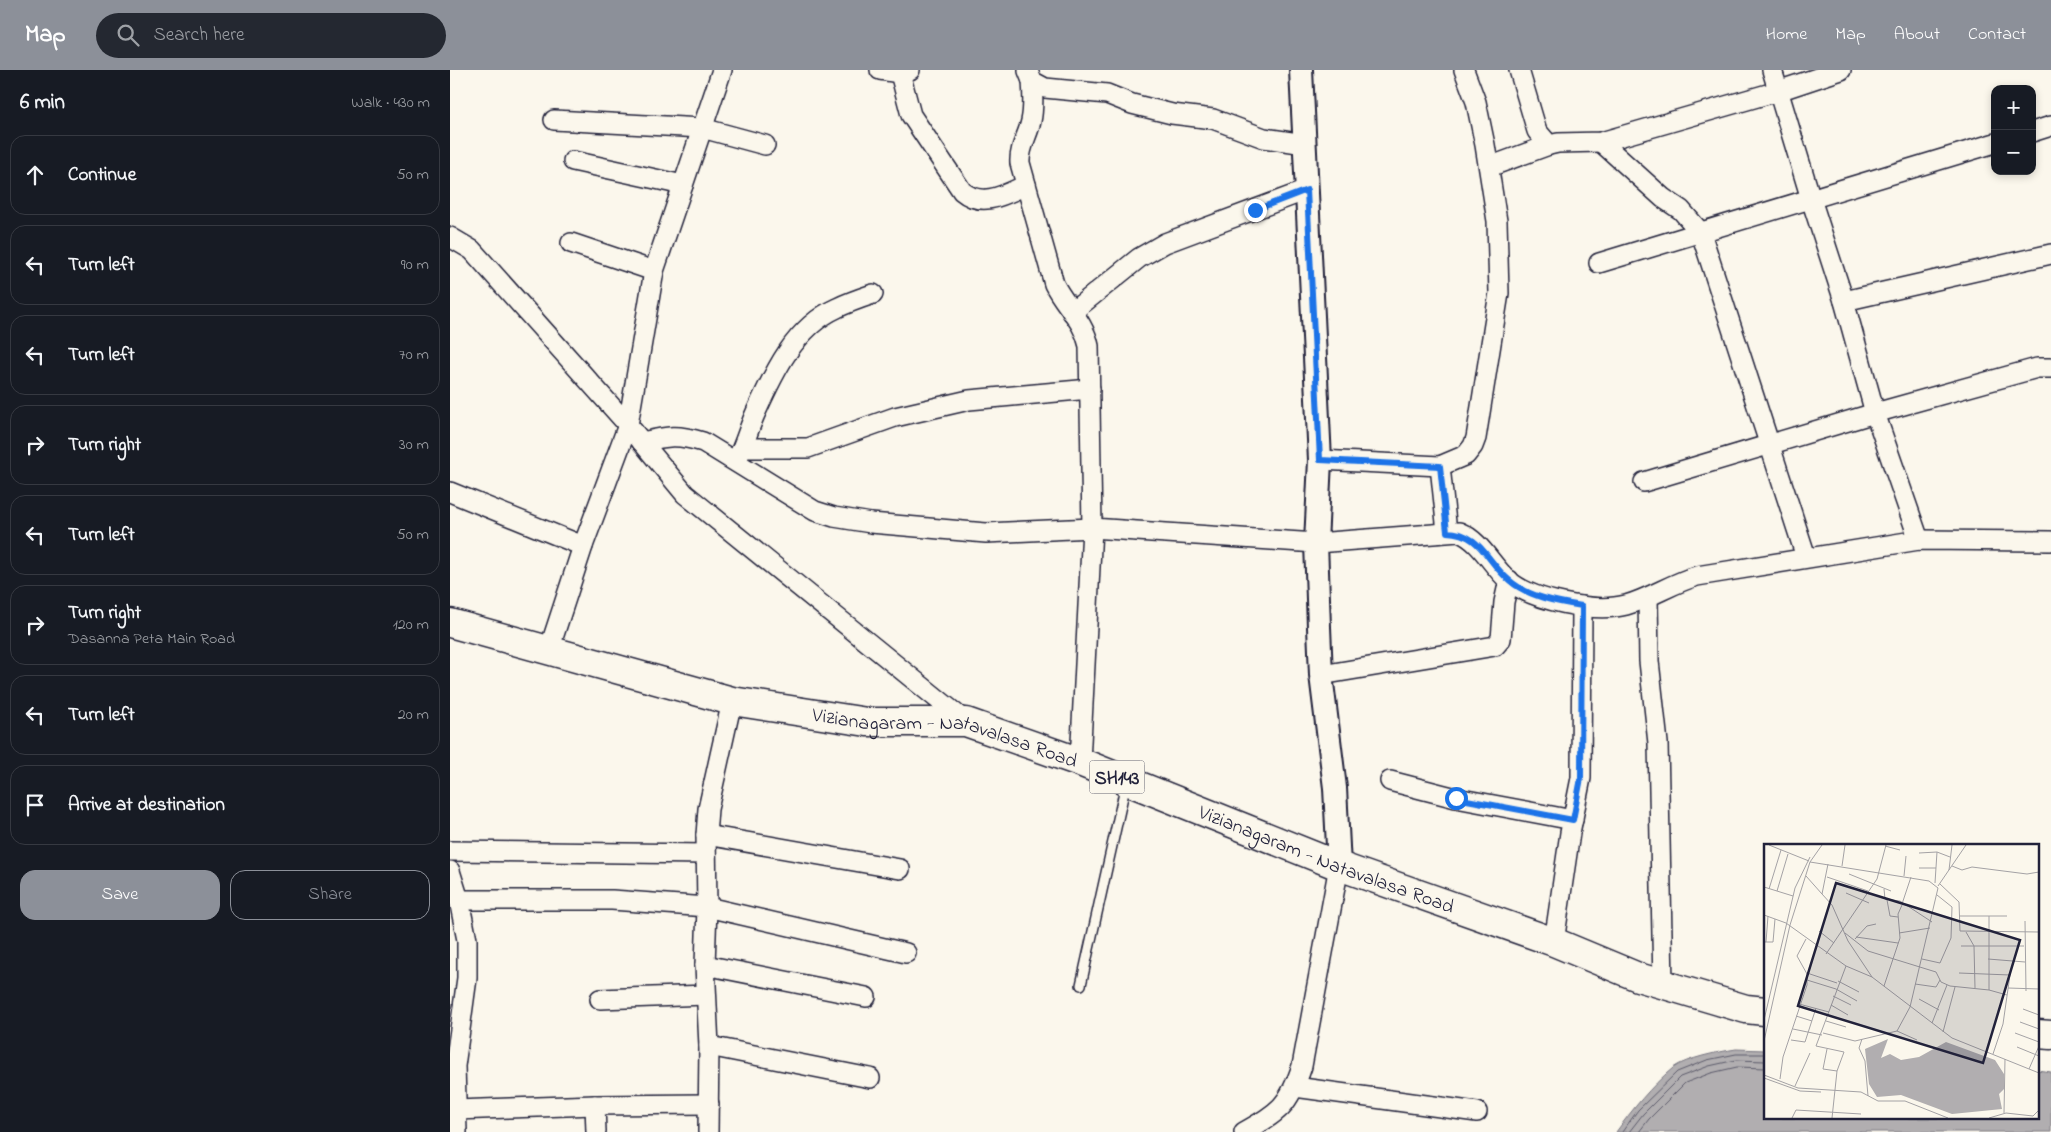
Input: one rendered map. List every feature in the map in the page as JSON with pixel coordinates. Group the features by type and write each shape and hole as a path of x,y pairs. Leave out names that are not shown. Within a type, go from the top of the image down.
{"main road":[{"name":"Vizianagaram - Natavalasa Road","path":"450,623 732,700 867,722 966,722 1080,762 1339,866 1554,942 1638,977 1746,1009 1764,1011"},
{"path":"2038,1034 2051,1036"}],"street":[{"path":"549,650 583,546 628,425 654,271 722,70"},
{"path":"880,70 906,72 911,115 962,191 969,197 987,200 1001,197 1026,185"},
{"path":"1244,1132 1286,1104 1295,1088 1302,1066 1339,866 1335,788 1321,675 1316,542 1320,460 1301,70"},
{"path":"1320,460 1440,466 1466,455 1476,438 1499,293 1497,221 1489,167 1476,102 1464,70"},
{"path":"1519,70 1537,131 1549,145"},
{"path":"1772,70 1844,301 1875,414 1919,540"},
{"path":"1489,167 1558,142 1601,142 1778,91 1841,70"},
{"path":"1030,75 1037,85 1052,90 1091,91 1106,94 1132,104 1172,114 1214,119 1264,138 1305,144"},
{"path":"1030,75 1033,112 1020,155 1026,185 1054,284 1082,325 1086,336 1090,390 1092,528 1080,762"},
{"path":"554,120 702,128 766,145"},
{"path":"2036,131 2051,126"},
{"path":"1601,142 1663,198 1681,210 1701,233 1806,558"},
{"path":"1598,263 1991,144"},
{"path":"573,161 683,184"},
{"path":"1072,312 1139,258 1165,243 1307,190"},
{"path":"450,237 472,250 628,425 685,494 966,722"},
{"path":"571,243 654,271"},
{"path":"1844,301 2051,254"},
{"path":"739,455 755,413 787,353 800,335 814,322 836,308 873,294"},
{"path":"1644,482 2037,368 2051,368"},
{"path":"739,455 808,448 895,417 969,400 1090,390"},
{"path":"642,442 667,436 684,436 703,442 739,455 814,511 834,517 871,523 986,533 1092,528 1316,542 1459,532 1467,535 1509,580 1525,592 1558,602 1607,608 1624,606 1648,598 1685,579 1697,576 1919,540 2051,541"},
{"path":"1440,466 1447,532"},
{"path":"450,492 583,546"},
{"path":"1321,675 1495,646 1501,639 1504,602 1509,580"},
{"path":"1648,598 1649,661 1658,743 1663,984"},
{"path":"1554,942 1581,778 1582,606"},
{"path":"708,1132 709,1046 704,965 707,907 706,835 708,809 732,700"},
{"path":"1390,781 1456,798 1573,820"},
{"path":"706,835 900,869"},
{"path":"450,851 706,854"},
{"path":"450,871 459,900 466,940 467,978 455,1066 457,1132"},
{"path":"459,900 612,900 707,907 906,953"},
{"path":"704,965 866,997"},
{"path":"600,999 706,996"},
{"path":"709,1046 870,1078"},
{"path":"1295,1088 1477,1112"},
{"path":"456,1110 595,1105 709,1104"},
{"path":"595,1105 596,1132"}],"lane":[{"path":"1081,985 1127,781"}],"water":[{"path":"1736,1049 1764,1050 1764,1120 2038,1120 2038,1070 2051,1072 2051,1132 1616,1132 1642,1098 1673,1068 1694,1058"}],"route":[{"path":"1255,210 1307,190 1320,460 1440,466 1447,532 1459,532 1467,535 1509,580 1525,592 1558,602 1582,606 1581,778 1573,820 1456,798"}]}
